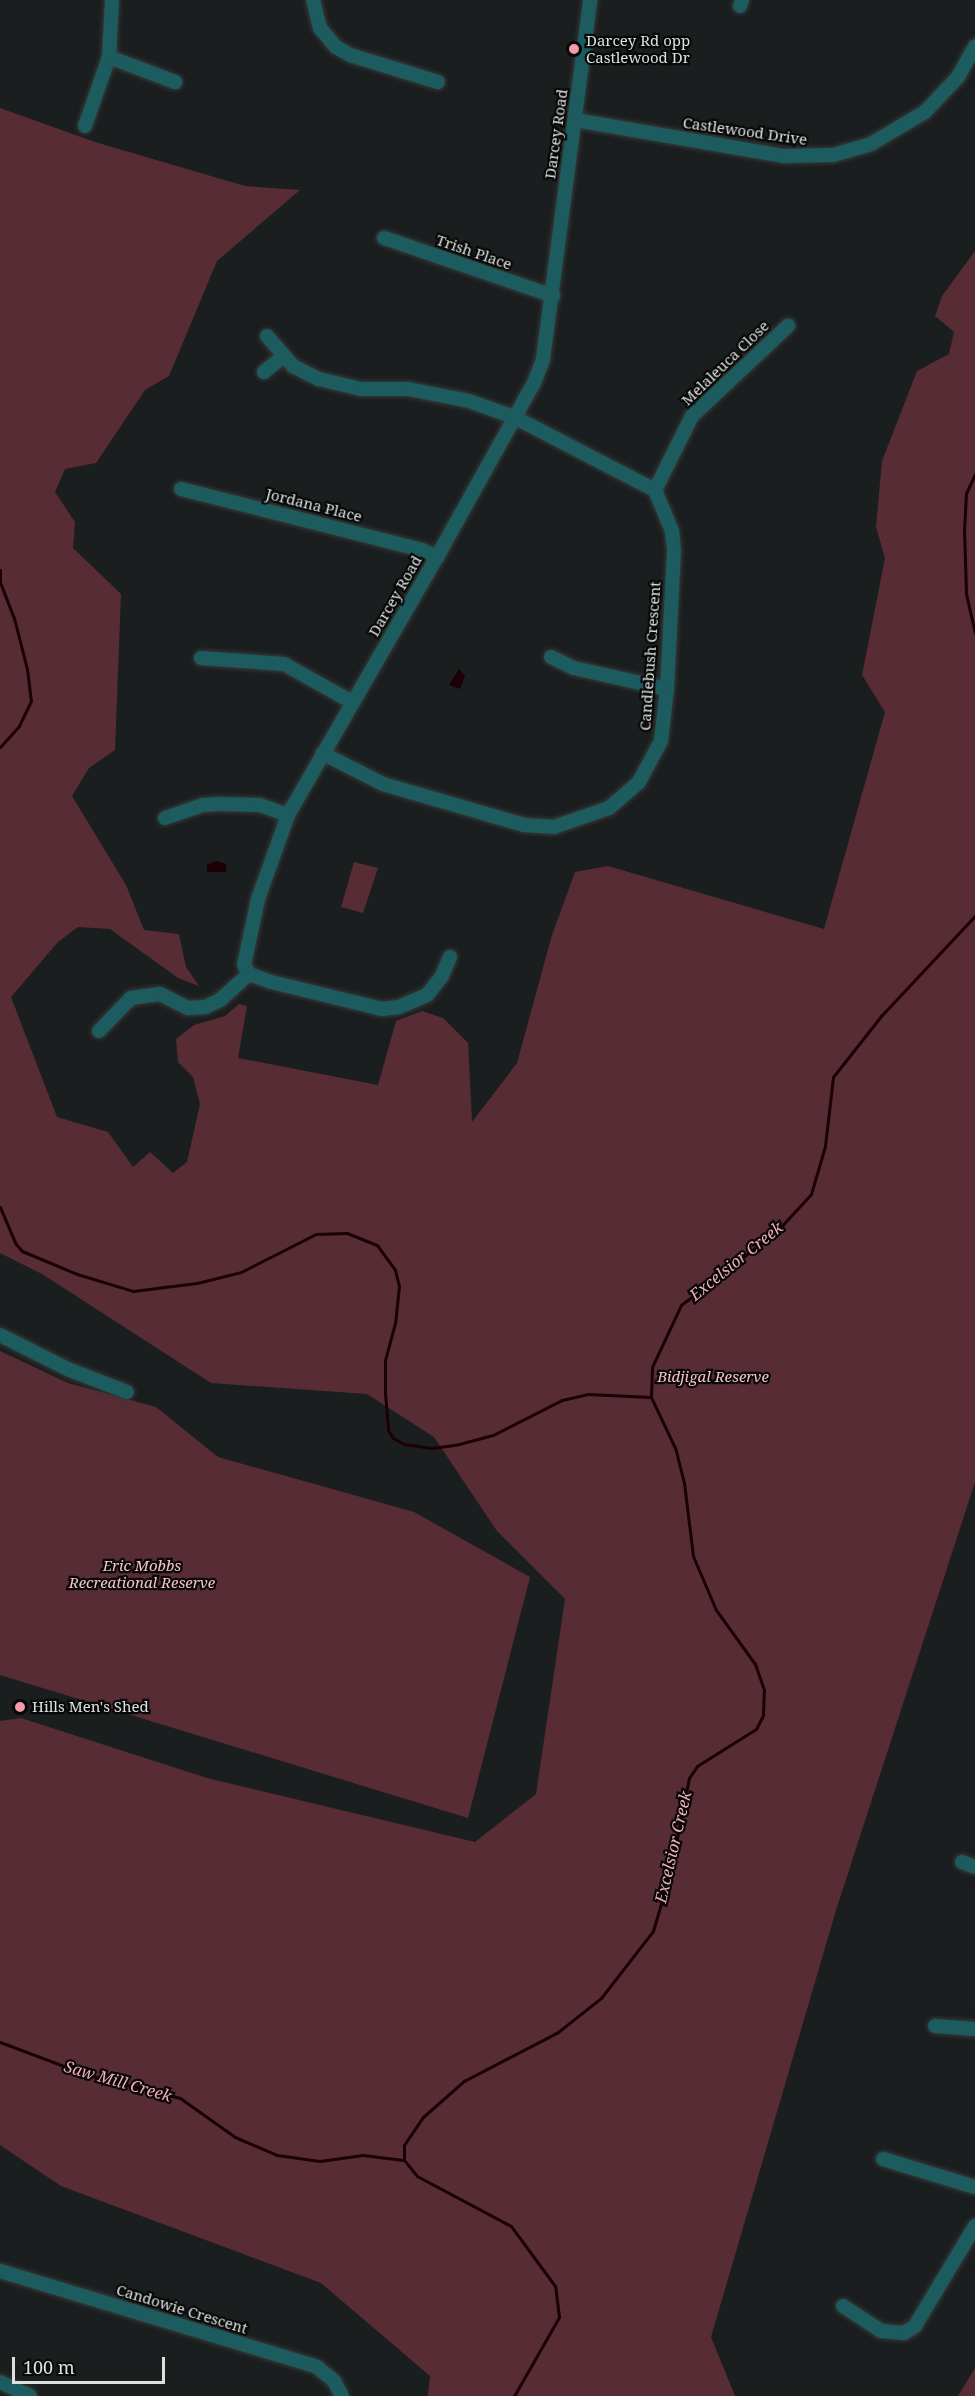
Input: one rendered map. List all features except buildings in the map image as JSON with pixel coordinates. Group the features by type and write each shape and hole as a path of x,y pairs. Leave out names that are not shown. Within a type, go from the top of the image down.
{"street":[{"path":"85,126 109,57 112,0"},
{"path":"313,0 320,28 336,47 350,55 438,82"},
{"name":"Darcey Road","path":"249,974 244,955 258,899 288,815 437,557 514,417 543,358 553,296 590,0"},
{"name":"Castlewood Drive","path":"575,120 783,156 833,155 871,144 925,112 958,77 975,46"},
{"path":"109,57 175,82"},
{"name":"Trish Place","path":"384,238 553,296"},
{"name":"Melaleuca Close","path":"655,490 692,416 788,326"},
{"path":"267,336 299,370 319,379 362,389 408,389 469,401 514,417 655,490"},
{"path":"264,372 284,356"},
{"name":"Jordana Place","path":"181,489 422,549 437,557"},
{"name":"Candlebush Crescent","path":"322,753 383,784 524,825 554,827 609,808 639,782 661,741 667,689 674,551 669,519 655,490"},
{"path":"551,657 574,668 667,689"},
{"path":"201,658 284,664 352,702"},
{"path":"165,818 202,805 220,804 260,805 288,815"},
{"path":"99,1031 131,998 160,994 188,1008 205,1007 220,1000 249,974 382,1009 399,1007 427,995 442,976 450,957"},
{"path":"0,1335 70,1370 127,1392"},
{"path":"935,2026 975,2029"},
{"path":"883,2159 975,2187"},
{"path":"843,2306 881,2331 904,2333 915,2326 975,2226"},
{"name":"Candowie Crescent","path":"0,2271 317,2367 334,2381 342,2396"},
{"path":"0,2382 30,2396"}],"green space":[{"name":"Bidjigal Reserve","path":"0,108 95,142 245,186 300,190 217,261 169,376 145,390 96,463 65,469 55,492 75,522 73,548 121,594 115,750 89,768 72,796 126,885 144,930 179,934 186,967 199,986 178,978 110,929 78,927 58,942 11,997 57,1117 108,1132 133,1167 150,1152 173,1173 187,1162 200,1104 193,1077 178,1062 176,1039 194,1025 225,1016 239,1004 247,1006 238,1058 378,1085 396,1021 422,1011 443,1018 468,1043 472,1122 517,1063 552,935 575,872 608,866 824,929 885,712 862,675 885,558 876,527 882,461 917,371 949,354 954,332 935,316 942,296 975,251 975,1482 837,1907 711,2337 735,2396 428,2396 430,2376 321,2283 61,2186 0,2145 0,1721 21,1718 207,1778 475,1842 536,1794 565,1599 497,1531 434,1437 367,1394 211,1383 42,1274 0,1253"},
{"path":"354,862 378,868 363,913 341,907"},
{"name":"Eric Mobbs Recreational Reserve","path":"0,1351 68,1383 156,1407 218,1457 414,1512 530,1577 468,1818 0,1675"},
{"path":"975,2368 975,2396 958,2396"}],"shaded area":[{"path":"459,669 465,676 460,689 449,685"},
{"path":"216,861 226,864 226,872 207,872 207,865"}],"waterway":[{"path":"975,474 966,493 964,529 966,594 975,633"},
{"path":"0,570 0,582 14,618 27,669 31,701 19,726 0,747"},
{"name":"Excelsior Creek","path":"514,2396 559,2317 555,2286 511,2226 417,2176 404,2160 404,2145 423,2117 464,2081 558,2032 601,1998 653,1931 670,1873 689,1778 697,1766 756,1729 763,1715 764,1690 755,1664 716,1610 693,1556 684,1483 675,1448 651,1397 652,1367 681,1305 777,1231 811,1194 825,1146 833,1077 881,1016 975,916"},
{"path":"0,1207 15,1243 22,1251 77,1274 133,1291 197,1283 241,1272 316,1234 347,1233 377,1245 395,1270 399,1286 395,1323 385,1360 385,1393 388,1430 393,1438 404,1444 432,1448 493,1435 562,1400 587,1394 651,1397"},
{"name":"Saw Mill Creek","path":"0,2042 88,2075 180,2098 235,2137 277,2155 320,2161 363,2155 403,2160"}],"place":[{"name":"Darcey Rd opp Castlewood Dr","path":"574,49"},
{"name":"Hills Men's Shed","path":"20,1707"}]}
